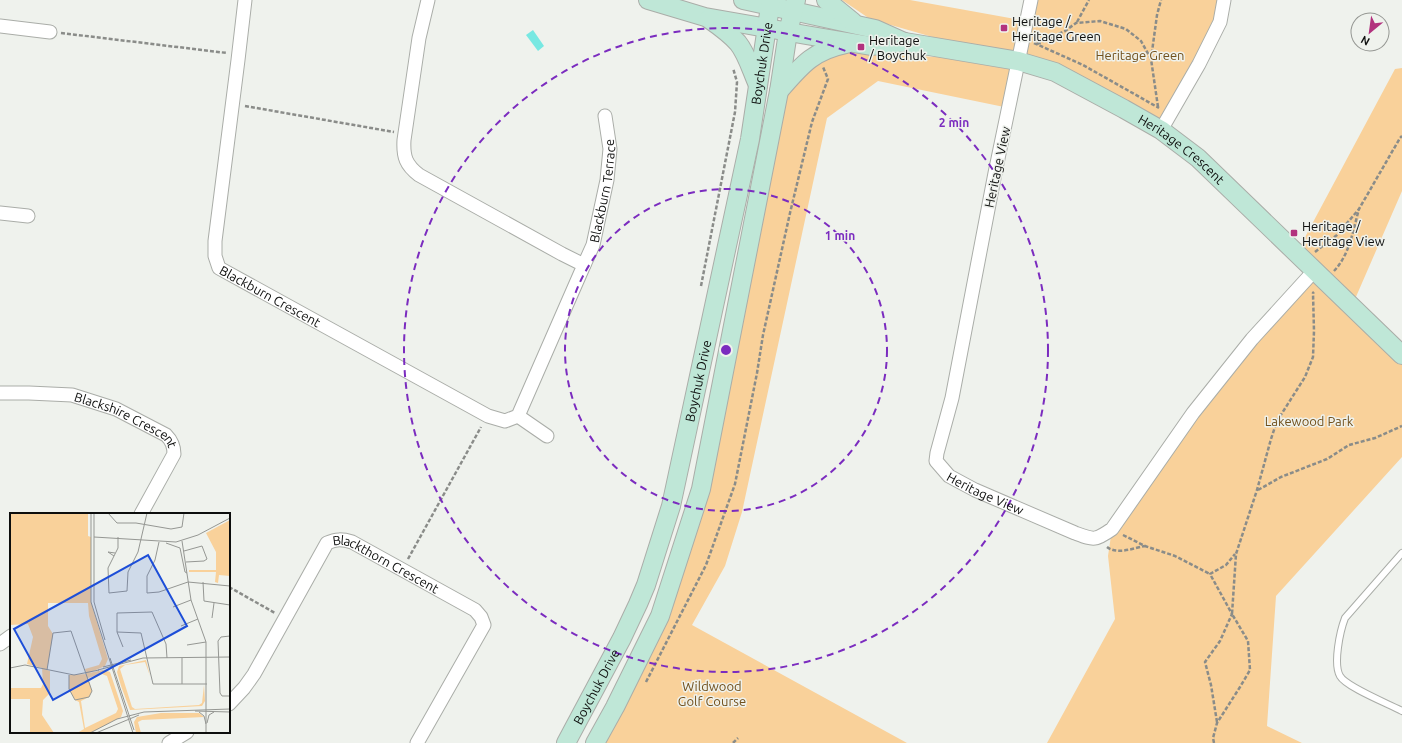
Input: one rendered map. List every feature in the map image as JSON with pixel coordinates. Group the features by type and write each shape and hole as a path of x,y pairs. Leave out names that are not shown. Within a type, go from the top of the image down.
{"main road":[{"path":"648,0 705,17 722,28 738,43 758,85"},
{"name":"Heritage Crescent","path":"743,0 795,6 875,28 905,42 1018,61 1055,72 1124,109 1161,130 1198,158 1402,355"},
{"path":"826,0 855,23"},
{"name":"Boychuk Drive","path":"566,743 622,638 638,604 646,585 671,506 750,139 770,3"},
{"name":"Boychuk Drive","path":"595,743 615,707 660,616 701,489 779,92 788,32 795,6"},
{"name":"Heritage Crescent","path":"705,17 871,46 905,42"},
{"path":"779,92 797,70 813,56 833,47 853,43"}],"street":[{"name":"Blackburn Crescent","path":"245,0 214,240 215,256 219,268 488,416 505,421 518,416"},
{"path":"428,0 422,20 403,149 405,159 410,168 419,175 584,265 518,416 547,436"},
{"path":"1018,61 1031,0"},
{"path":"1161,130 1199,64 1220,22 1224,0"},
{"path":"0,26 50,32"},
{"name":"Heritage View","path":"1018,61 952,398 937,453 936,461 949,476 975,490 1075,533 1097,539 1112,530 1192,413 1252,340 1314,271"},
{"name":"Blackburn Terrace","path":"584,265 593,245 607,180 610,150 605,116"},
{"path":"0,213 28,216"},
{"name":"Blackshire Crescent","path":"0,393 72,395 116,410 166,435 174,447 174,454 143,513"},
{"name":"Blackthorn Crescent","path":"230,703 244,688 254,674 327,543 335,539 343,539 352,542 475,610 481,617 484,625 417,743"},
{"path":"0,644 10,637"},
{"path":"169,743 185,733"}],"lane":[{"path":"1402,554 1345,618 1340,631 1337,668 1340,677 1350,685 1402,711"}],"path":[{"path":"1089,0 1076,23 1065,31 1036,44 1082,65 1158,107 1151,59 1157,15 1161,0"},
{"path":"1076,23 1100,21 1126,29 1141,41 1151,59"},
{"path":"78,35 227,53"},
{"path":"645,684 706,565 735,484 763,335 790,213 812,122 828,79 820,61 813,56"},
{"path":"700,291 735,112 737,82"},
{"path":"244,105 396,132"},
{"path":"1217,723 1211,685 1205,662 1220,641 1232,614 1236,554 1257,490 1276,421 1305,377 1313,357 1314,271 1337,235 1360,209 1402,136"},
{"path":"1314,271 1340,265 1351,243 1360,209"},
{"path":"408,560 488,416"},
{"path":"1257,490 1281,477 1327,459 1349,445 1375,438 1402,426"},
{"path":"1122,535 1145,546 1175,556 1210,574 1248,641 1250,670 1217,723 1213,738 1214,743"},
{"path":"1111,550 1123,550 1145,546"},
{"path":"1210,574 1226,565 1236,554"},
{"path":"230,588 275,613"},
{"path":"733,743 738,738"}],"green space":[{"path":"842,0 910,0 1026,21 1031,0 1224,0 1161,128 1019,61 1009,108 878,81 827,118 742,512 725,566 692,625 907,743 590,743 660,616 701,489 779,91 833,47 877,54 1016,61 870,19"},
{"name":"Lakewood Park","path":"1402,68 1402,191 1352,306 1402,358 1402,457 1276,596 1267,726 1302,743 1047,743 1115,619 1108,556 1112,529 1153,469 1314,271 1296,254 1395,69"}],"water":[{"path":"533,30 544,46 538,51 526,35"}],"place":[{"name":"Heritage / Heritage Green","path":"1004,28"},
{"name":"Heritage / Boychuk","path":"861,47"},
{"name":"Heritage / Heritage View","path":"1294,233"}],"park label":[{"name":"Heritage Green","path":"1140,55"},
{"name":"Wildwood Golf Course","path":"712,694"}]}
